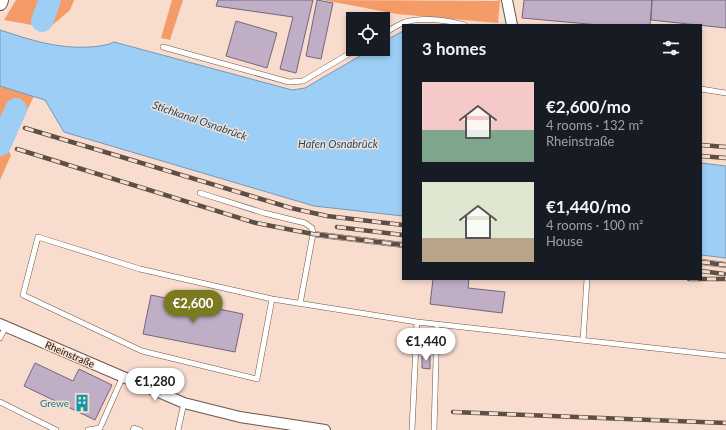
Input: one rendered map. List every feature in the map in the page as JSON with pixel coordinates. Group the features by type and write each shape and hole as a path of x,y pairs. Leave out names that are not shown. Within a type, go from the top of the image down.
{"street":[{"path":"507,0 512,24"},
{"name":"Rheinstraße","path":"3,325 184,403 240,417 325,430"}],"lane":[{"path":"390,30 403,23 417,19 460,24"},
{"path":"163,47 289,82 303,80 346,56"},
{"path":"702,89 726,93"},
{"path":"200,193 264,213 305,223 312,228 313,234 300,304"},
{"path":"313,234 402,245"},
{"path":"272,300 257,379 142,351 23,295 38,237 140,269 272,300 417,322 726,356"},
{"path":"702,262 726,265"},
{"path":"583,340 586,280"},
{"path":"412,430 417,322"},
{"path":"434,430 437,324"},
{"path":"0,338 3,325"},
{"path":"88,430 100,428 123,376"},
{"path":"0,402 56,430"},
{"path":"178,430 184,403"},
{"path":"133,430 134,428 140,430"}],"shaded area":[{"path":"16,0 74,0 70,10 49,28 4,20"},
{"path":"172,0 183,0 170,40 161,38"},
{"path":"323,0 500,0 498,23 386,12"},
{"path":"0,86 34,96 8,150 11,155 0,180"}],"water":[{"name":"Hafen Osnabrück","path":"0,30 33,40 66,47 90,47 114,42 292,90 305,88 360,56 390,56 390,38 402,32 402,216 314,206 64,132 45,100 0,86"},
{"path":"702,163 726,166 726,258 702,255"}],"building":[{"path":"218,0 313,0 296,73 280,69 293,17 216,6"},
{"path":"317,0 333,3 321,59 306,56"},
{"path":"524,0 652,0 650,24 588,24 522,18"},
{"path":"652,0 726,0 726,28 702,25 702,24 651,20"},
{"path":"236,21 277,33 267,68 226,56"},
{"path":"433,280 469,280 468,288 505,292 502,313 430,304"},
{"path":"151,295 243,314 235,352 143,334"},
{"path":"422,356 430,356 430,369 422,368"},
{"name":"Grewe","path":"35,363 73,381 79,369 112,385 95,420 24,386"}],"waterway":[{"path":"42,21 50,0"},
{"path":"0,145 16,109"}],"railway":[{"path":"25,128 291,208 327,216 402,225"},
{"path":"702,145 726,147"},
{"path":"17,149 256,223 313,234 402,245"},
{"path":"702,156 726,158"},
{"path":"337,227 402,235"},
{"path":"702,262 726,265"},
{"path":"702,271 724,274"},
{"path":"702,279 726,279"},
{"path":"453,412 726,423"}],"place":[{"name":"Grewe","path":"82,403"}],"water label":[{"name":"Stichkanal Osnabrück","path":"200,120"}]}
